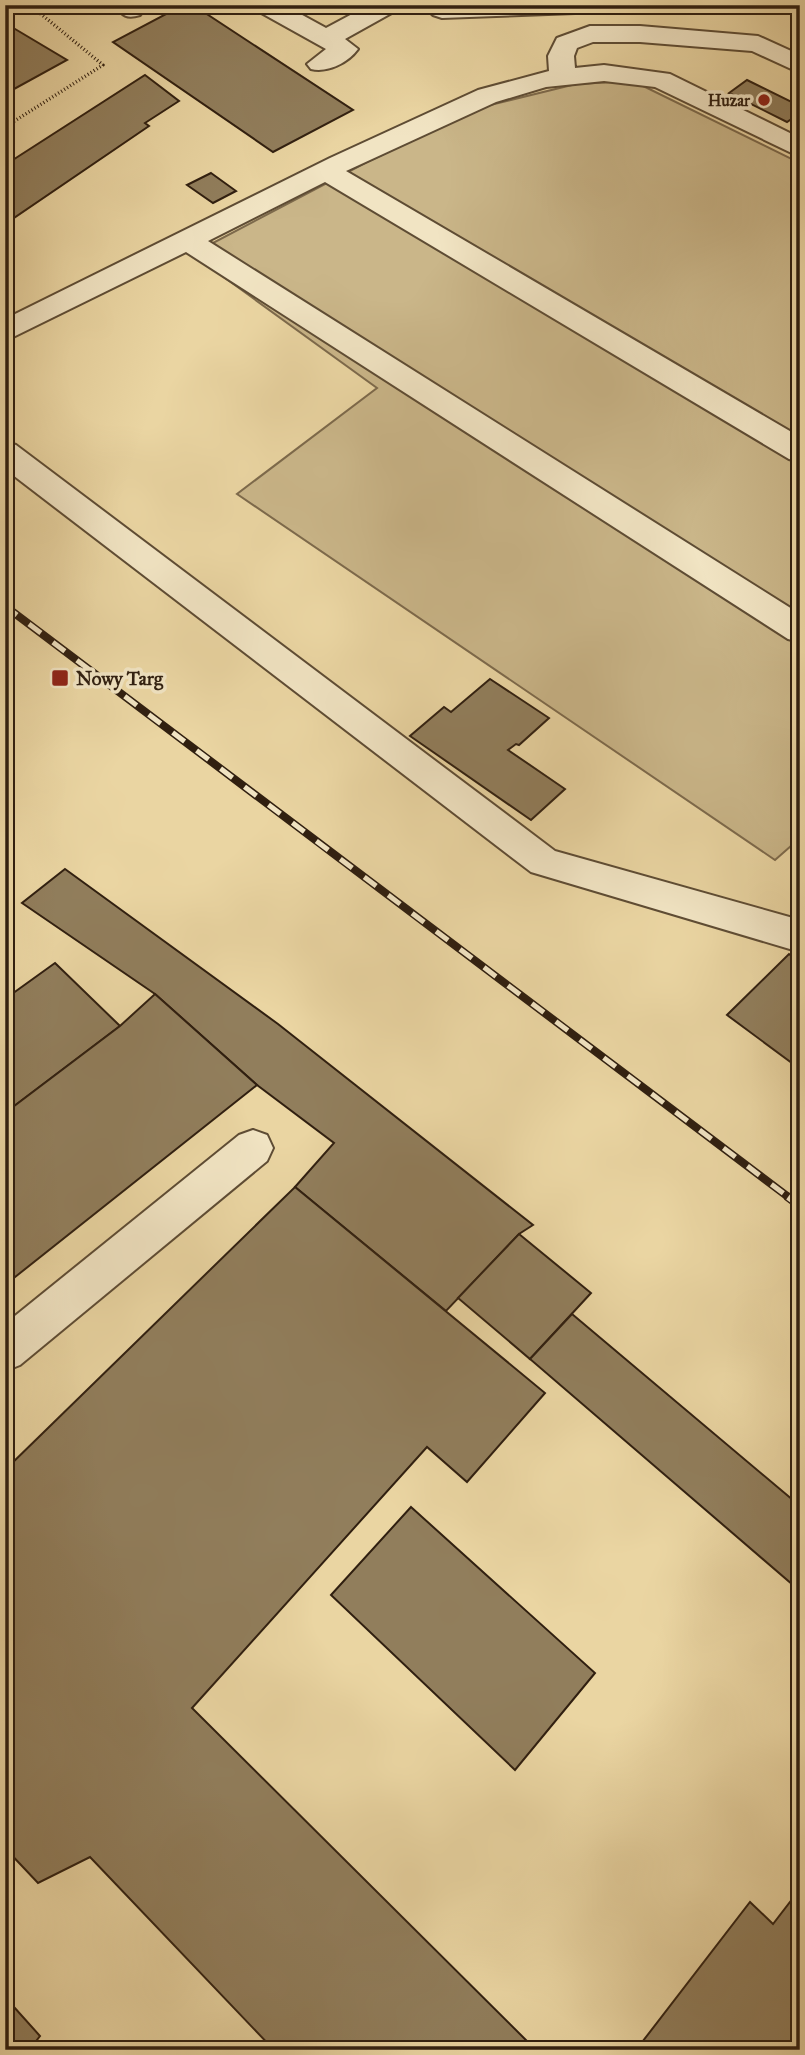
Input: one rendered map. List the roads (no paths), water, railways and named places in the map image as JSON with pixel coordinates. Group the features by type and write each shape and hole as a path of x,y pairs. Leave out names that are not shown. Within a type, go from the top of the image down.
{"lane":[{"path":"265,5 345,50 320,64"},
{"path":"326,39 388,5"},
{"path":"434,5 442,10 575,5"},
{"path":"563,77 561,56 566,43 590,34 639,34 758,44 800,65"},
{"path":"10,329 326,171 487,96 544,79 604,73 661,80 799,148"},
{"path":"326,171 800,451"},
{"path":"189,241 800,630"},
{"path":"5,453 544,862 800,937"},
{"path":"5,1351 253,1147"}],"railway":[{"path":"5,606 791,1199"},
{"path":"788,1197 800,1206"}],"place":[{"name":"Huzar","path":"764,100"},
{"name":"Nowy Targ","path":"60,678"}]}
